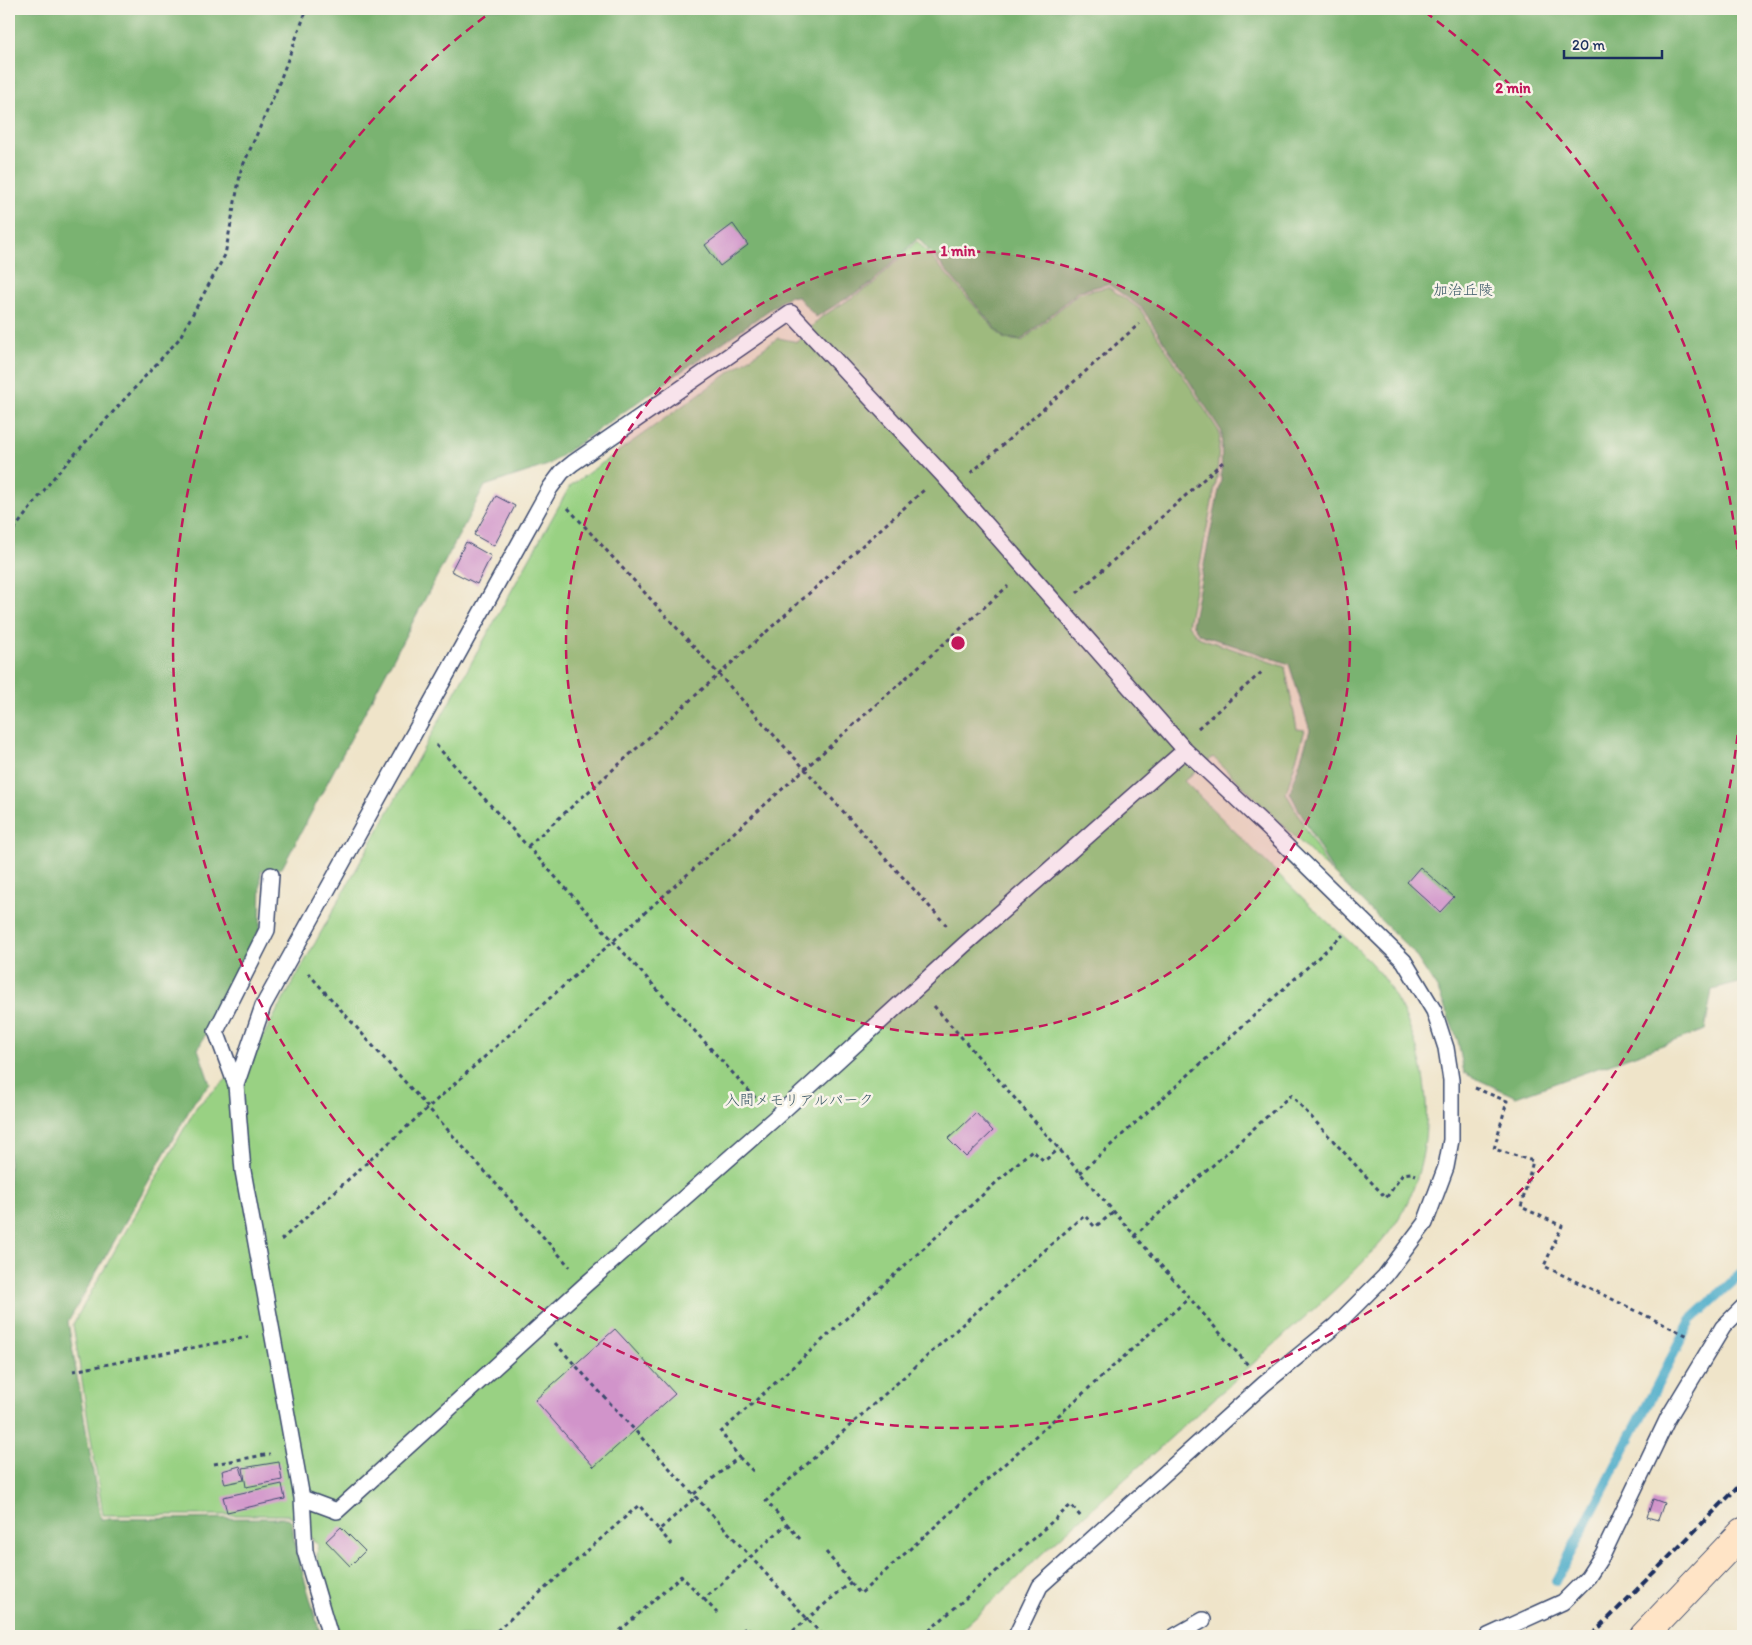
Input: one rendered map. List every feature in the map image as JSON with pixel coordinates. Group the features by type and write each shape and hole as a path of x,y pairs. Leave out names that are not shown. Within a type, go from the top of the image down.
{"main road":[{"path":"1644,1636 1743,1532"}],"lane":[{"path":"236,1086 263,1006 417,724 550,488 562,472 573,463 791,312 942,474 1182,748 1404,961 1434,1011 1446,1048 1451,1080 1451,1140 1446,1167 1425,1223 1386,1276 1335,1326 1264,1384 1040,1586 1016,1636"},
{"path":"302,1498 337,1511 585,1285 774,1119 1182,748"},
{"path":"271,875 267,930 216,1030 236,1086 242,1171 302,1498 305,1551 330,1636"},
{"path":"1488,1636 1563,1602 1588,1577 1602,1554 1668,1418 1723,1327 1743,1307"},
{"path":"1175,1636 1203,1620"}],"path":[{"path":"9,536 55,476 179,339 225,255 241,170 276,91 307,9"},
{"path":"954,488 1139,324"},
{"path":"1060,609 1224,461"},
{"path":"528,846 942,474"},
{"path":"550,488 805,767 964,945"},
{"path":"259,1260 1026,570"},
{"path":"1182,748 1263,671"},
{"path":"417,724 774,1119"},
{"path":"1080,1173 1347,932"},
{"path":"291,953 585,1285"},
{"path":"917,987 1264,1384"},
{"path":"1473,1087 1507,1101 1494,1149 1533,1160 1521,1207 1562,1226 1544,1266 1694,1339"},
{"path":"1134,1236 1291,1095 1386,1198 1404,1174 1411,1173 1421,1177"},
{"path":"754,1472 739,1457 721,1432 1032,1150 1044,1160 1059,1149"},
{"path":"800,1539 766,1501 1084,1215 1095,1227 1114,1212"},
{"path":"826,1552 860,1594 1189,1298"},
{"path":"540,1326 823,1636"},
{"path":"74,1371 273,1332"},
{"path":"214,1464 293,1450"},
{"path":"659,1530 739,1457"},
{"path":"923,1636 1071,1504 1096,1535"},
{"path":"491,1636 638,1505 672,1545"},
{"path":"704,1599 787,1524"},
{"path":"614,1636 681,1576 717,1613"},
{"path":"787,1636 851,1582"},
{"path":"736,1636 747,1626 755,1636"}],"green space":[{"name":"加治丘陵","path":"9,9 1743,9 1743,982 1712,990 1705,1030 1516,1097 1464,1073 1458,1041 1438,990 1413,952 1333,873 1290,793 1310,730 1289,664 1199,634 1192,624 1221,480 1222,432 1142,308 1108,284 1079,291 1021,340 1004,338 918,238 872,283 816,317 798,297 789,296 548,465 485,486 282,868 261,871 260,928 198,1049 210,1084 194,1102 68,1322 101,1519 288,1518 292,1521 295,1547 321,1636 9,1636"},
{"name":"入間メモリアルパーク","path":"917,241 1004,339 1022,341 1079,293 1108,287 1140,309 1220,433 1217,477 1188,625 1198,637 1285,667 1297,729 1305,730 1286,793 1330,871 1213,757 1184,781 1369,961 1383,978 1399,1004 1411,1032 1420,1061 1425,1092 1426,1123 1423,1153 1415,1183 1396,1223 1369,1256 1328,1296 1034,1561 954,1636 341,1636 317,1557 318,1545 289,1515 103,1515 73,1324 197,1106 252,1056 570,486 778,338 798,342 820,318 873,284"}],"building":[{"path":"733,224 748,245 720,266 705,245"},
{"path":"496,496 515,506 494,546 474,535"},
{"path":"466,542 491,556 477,584 451,571"},
{"path":"1420,867 1454,897 1440,912 1407,882"},
{"path":"976,1113 993,1131 966,1157 948,1139"},
{"path":"615,1329 675,1394 594,1467 535,1400"},
{"path":"279,1462 282,1480 246,1487 243,1468"},
{"path":"240,1466 244,1480 225,1484 222,1471"},
{"path":"282,1484 285,1499 227,1512 223,1497"},
{"path":"1653,1499 1664,1503 1658,1520 1647,1517"},
{"path":"341,1527 365,1551 350,1566 326,1541"}],"waterway":[{"path":"1556,1581 1691,1320 1743,1272"}],"railway":[{"path":"1591,1636 1743,1482"}]}
